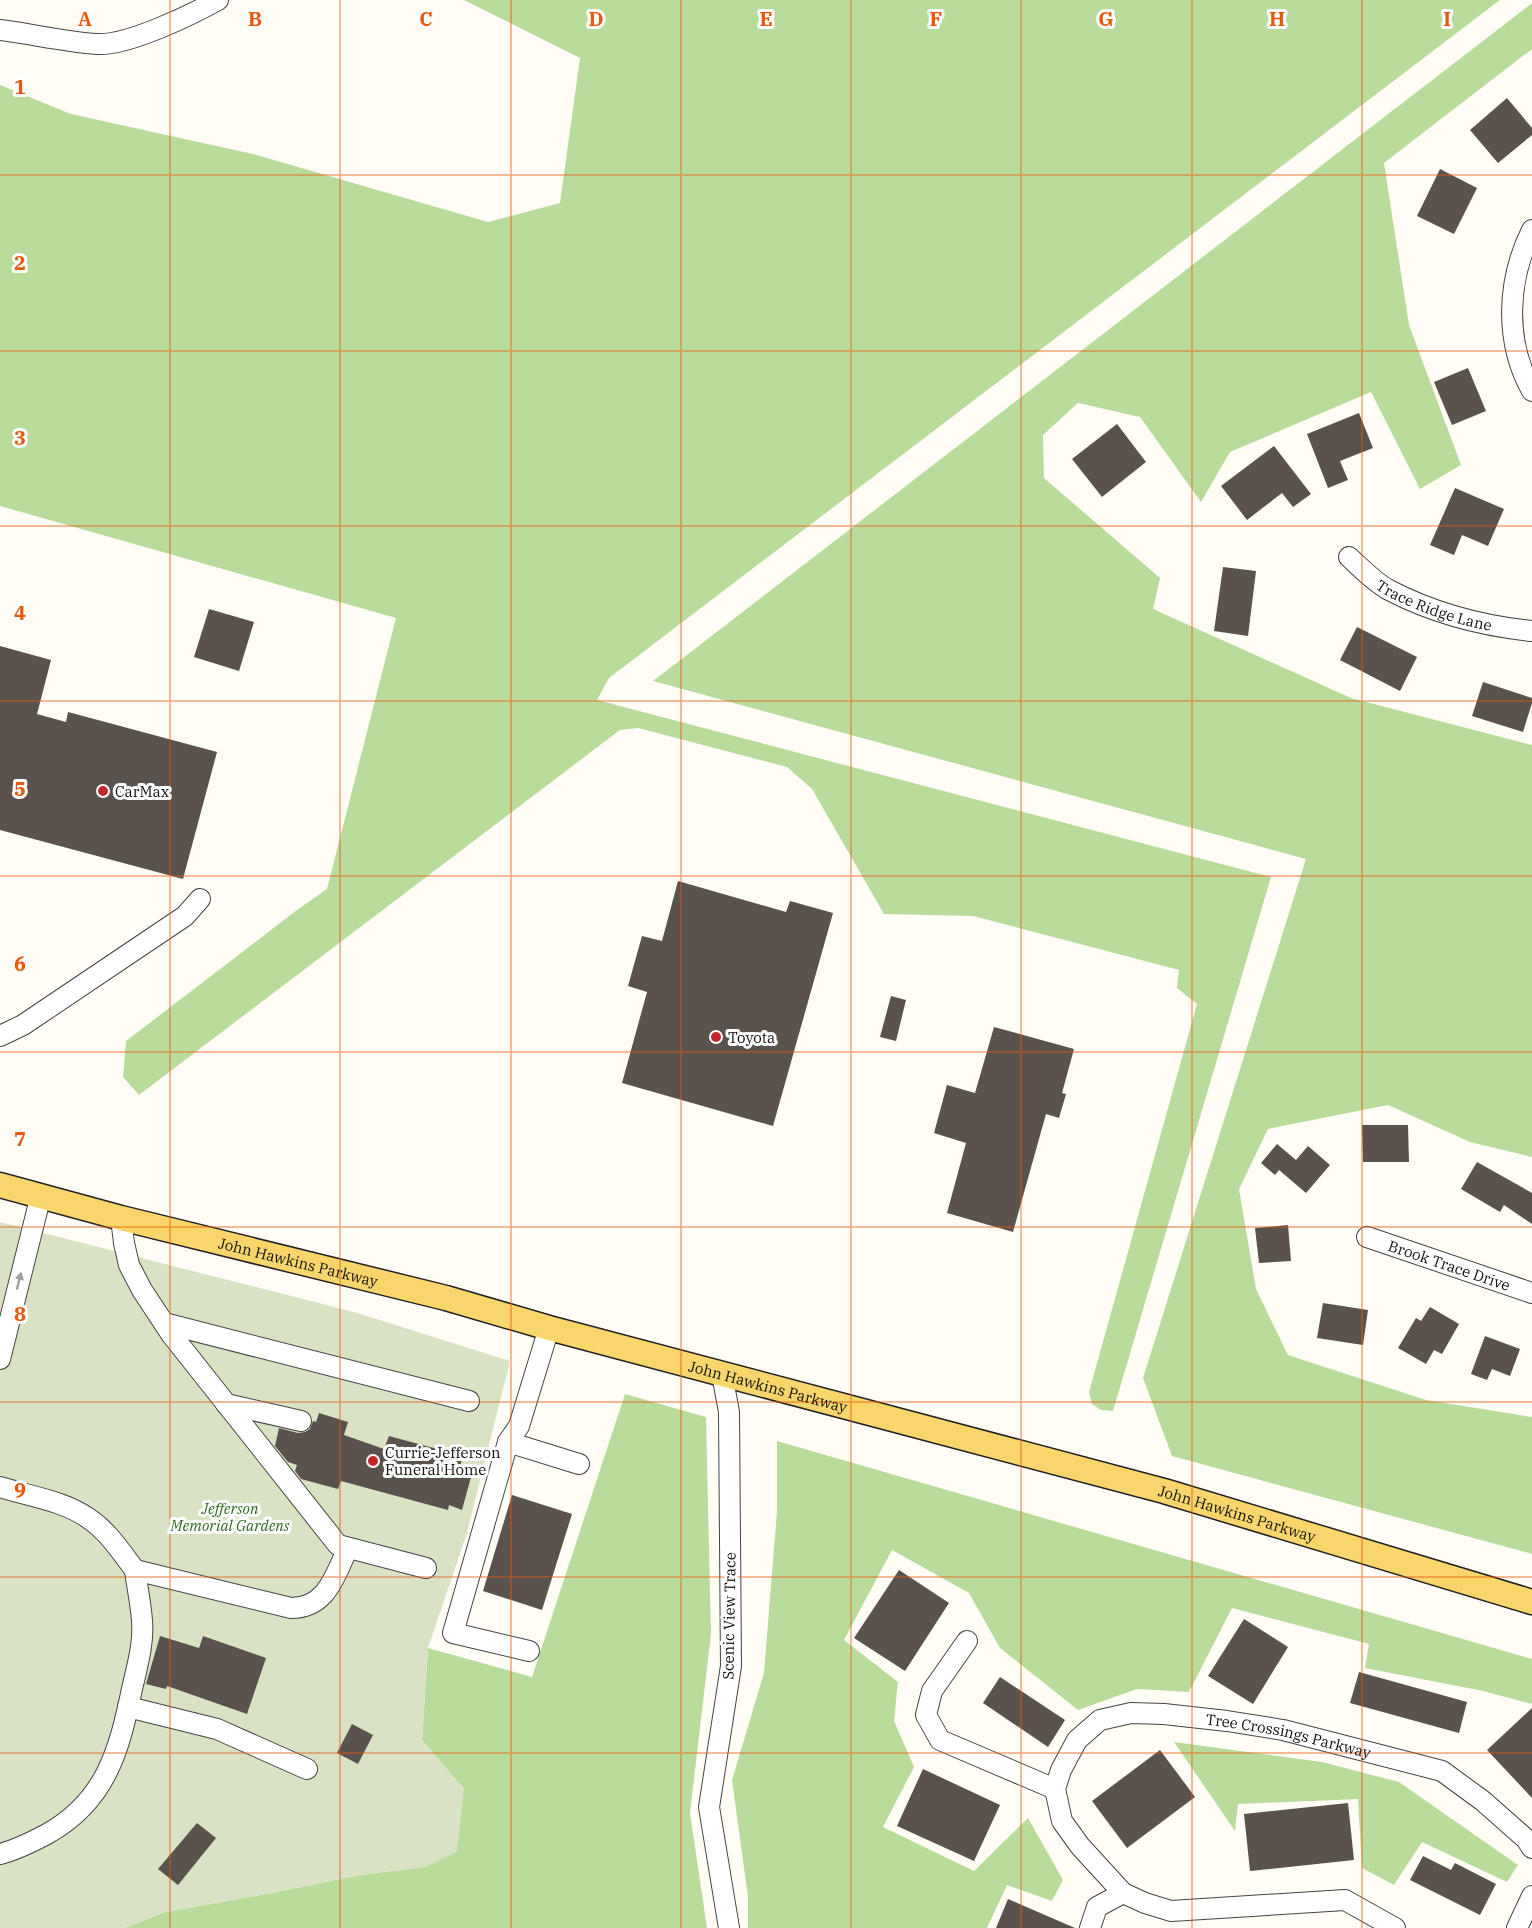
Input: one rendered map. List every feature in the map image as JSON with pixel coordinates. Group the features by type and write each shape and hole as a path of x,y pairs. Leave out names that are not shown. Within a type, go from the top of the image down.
{"main road":[{"name":"John Hawkins Parkway","path":"0,1185 122,1218 446,1298 549,1328 1164,1491 1532,1602"}],"street":[{"path":"0,30 99,44 127,39 180,20 218,0"},
{"path":"1532,230 1515,275 1512,300 1513,326 1519,361 1532,391"},
{"name":"Trace Ridge Lane","path":"1349,557 1387,589 1436,610 1492,627 1532,631"},
{"path":"0,1036 23,1025 185,916 200,899"},
{"path":"0,1359 41,1195"},
{"path":"122,1218 129,1265 142,1290 164,1323 226,1404 338,1545 426,1568"},
{"name":"Brook Trace Drive","path":"1367,1237 1532,1293"},
{"path":"164,1323 469,1401"},
{"path":"529,1651 453,1633 508,1442 519,1426 549,1328"},
{"name":"Scenic View Trace","path":"722,1374 729,1412 731,1666 709,1807 729,1928"},
{"path":"226,1404 301,1421"},
{"path":"508,1442 579,1464"},
{"path":"0,1487 68,1507 87,1517 114,1541 135,1570 142,1622 140,1652 122,1736 109,1769 87,1803 66,1823 36,1840 0,1854"},
{"path":"135,1570 291,1608 303,1608 314,1603 324,1594 348,1548"},
{"path":"967,1641 932,1690 926,1715 935,1732 940,1740 1055,1790 1062,1821 1080,1846 1123,1893 1171,1911 1345,1900 1395,1928"},
{"path":"128,1707 217,1729 307,1769"},
{"name":"Tree Crossings Parkway","path":"1055,1790 1061,1770 1077,1740 1100,1720 1131,1713 1227,1721 1283,1730 1442,1771 1483,1801 1526,1839 1532,1848"},
{"path":"1090,1928 1097,1907 1123,1893"},
{"path":"1517,1928 1532,1896"}],"green space":[{"path":"464,0 1500,0 609,678 597,700 1271,877 1113,1411 1101,1410 1092,1404 1089,1392 1197,1004 1177,988 1179,970 973,916 884,914 812,789 787,767 638,728 620,730 139,1095 123,1077 126,1041 327,889 396,618 0,506 0,85 71,114 253,154 488,222 560,203 580,58"},
{"path":"1532,3 1532,49 1384,163 1409,325 1461,465 1420,489 1371,392 1230,452 1201,502 1140,417 1078,403 1043,435 1044,478 1160,578 1153,609 1351,698 1532,745 1532,1157 1470,1142 1388,1105 1268,1129 1239,1189 1256,1289 1288,1355 1426,1400 1532,1417 1532,1554 1172,1456 1143,1378 1306,859 653,681"},
{"name":"Jefferson Memorial Gardens","path":"0,1222 354,1312 510,1361 467,1533 428,1648 422,1740 464,1789 457,1852 425,1867 360,1875 166,1912 124,1928 0,1928"},
{"path":"625,1394 706,1417 711,1634 690,1813 707,1928 124,1928 165,1912 360,1875 424,1867 464,1789 422,1740 428,1648 532,1677"},
{"path":"777,1441 1532,1659 1532,1704 1483,1691 1365,1668 1369,1644 1232,1608 1189,1692 1137,1689 1078,1710 1000,1648 969,1593 892,1550 844,1640 898,1682 894,1721 914,1767 883,1827 974,1871 1028,1818 1063,1880 1052,1901 1007,1885 987,1928 748,1928 748,1897 732,1780 764,1673 777,1511"},
{"path":"1174,1742 1322,1762 1399,1782 1518,1865 1507,1882 1422,1842 1394,1885 1362,1868 1358,1799 1238,1804 1235,1831"}],"building":[{"path":"1507,98 1532,128 1532,135 1498,163 1470,130"},
{"path":"1440,169 1477,188 1454,234 1417,216"},
{"path":"1468,368 1486,411 1452,425 1434,382"},
{"path":"1359,413 1373,448 1340,461 1348,480 1328,488 1307,434"},
{"path":"1117,424 1146,462 1102,497 1072,459"},
{"path":"1274,446 1311,494 1293,507 1282,493 1247,520 1221,486"},
{"path":"1455,488 1504,509 1488,546 1462,535 1454,555 1430,545"},
{"path":"1223,567 1256,571 1248,636 1214,631"},
{"path":"209,609 254,622 239,671 194,657"},
{"path":"1357,627 1417,657 1400,691 1340,660"},
{"name":"CarMax","path":"0,646 51,660 37,714 66,722 68,712 217,752 183,879 0,830"},
{"path":"1483,682 1532,698 1523,732 1472,716"},
{"name":"Toyota","path":"678,881 786,912 790,901 833,913 773,1126 622,1083 647,992 628,986 642,936 662,941"},
{"path":"891,996 906,1000 896,1041 880,1037"},
{"path":"994,1027 1074,1049 1062,1093 1066,1094 1059,1118 1046,1114 1013,1232 947,1213 966,1143 934,1133 947,1085 975,1093"},
{"path":"1362,1125 1408,1125 1409,1162 1363,1162"},
{"path":"1277,1144 1296,1160 1308,1146 1330,1165 1306,1193 1279,1170 1275,1175 1261,1163"},
{"path":"1477,1162 1532,1193 1532,1224 1504,1205 1500,1212 1461,1189"},
{"path":"1288,1225 1291,1261 1259,1263 1255,1228"},
{"path":"1323,1303 1368,1310 1363,1345 1317,1338"},
{"path":"1430,1307 1459,1324 1442,1354 1434,1350 1426,1364 1398,1348 1416,1318 1421,1321"},
{"path":"1485,1336 1520,1349 1510,1376 1492,1369 1487,1380 1471,1374"},
{"name":"Currie-Jefferson Funeral Home","path":"319,1413 348,1422 344,1435 384,1449 389,1436 463,1456 458,1474 471,1477 462,1510 449,1505 448,1510 341,1481 338,1489 301,1479 295,1471 297,1465 288,1462 275,1446 279,1428 298,1433 305,1432 310,1429 313,1421 316,1422"},
{"path":"512,1495 572,1514 542,1610 483,1591"},
{"path":"899,1570 949,1603 905,1671 854,1638"},
{"path":"1244,1619 1288,1647 1253,1704 1208,1676"},
{"path":"160,1636 199,1648 203,1636 266,1658 247,1714 167,1686 166,1689 146,1684"},
{"path":"1359,1672 1467,1702 1459,1733 1350,1703"},
{"path":"1000,1677 1065,1720 1048,1747 983,1703"},
{"path":"1532,1708 1532,1798 1487,1750"},
{"path":"352,1724 373,1735 358,1764 337,1753"},
{"path":"1160,1750 1195,1797 1127,1848 1092,1801"},
{"path":"923,1769 1000,1805 974,1861 897,1826"},
{"path":"1348,1803 1354,1860 1250,1871 1244,1814"},
{"path":"197,1823 216,1838 178,1885 158,1869"},
{"path":"1423,1856 1451,1870 1455,1863 1496,1884 1480,1915 1410,1880"},
{"path":"1008,1899 1075,1928 996,1928"}],"place":[{"name":"CarMax","path":"103,791"},
{"name":"Toyota","path":"716,1037"},
{"name":"Currie-Jefferson Funeral Home","path":"373,1461"}]}
